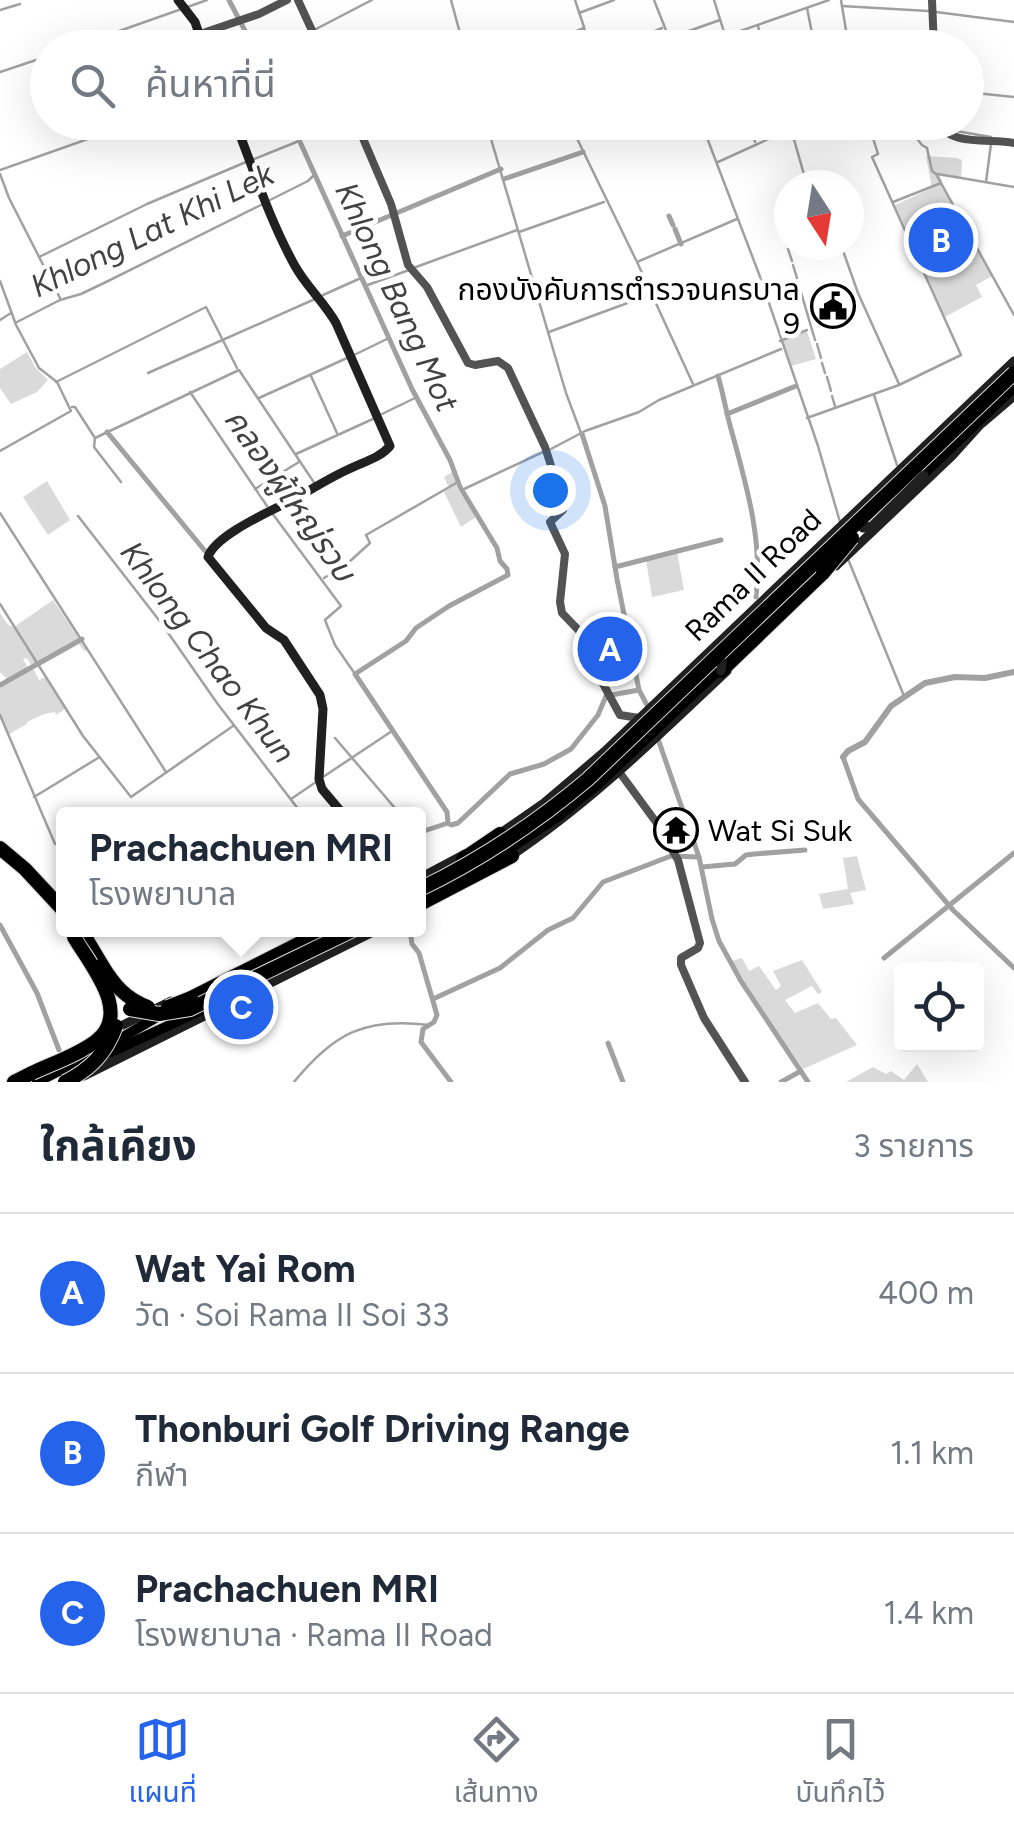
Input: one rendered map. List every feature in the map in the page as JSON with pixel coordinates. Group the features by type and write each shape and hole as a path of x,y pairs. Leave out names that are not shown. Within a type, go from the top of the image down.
{"highway":[{"path":"426,890 505,848 581,792 1014,373"},
{"path":"721,670 826,570 847,538 1014,384"},
{"path":"708,656 813,556 847,538"},
{"name":"Rama II Road","path":"506,845 649,723 847,538"},
{"name":"Rama II Road","path":"426,890 578,800 649,723"},
{"path":"0,845 36,872 56,896"},
{"path":"0,845 56,898"},
{"path":"426,885 436,874 475,852 506,845"},
{"path":"426,893 445,891 485,869 506,845"},
{"path":"46,890 56,906"},
{"path":"11,1082 35,1078 96,1041 109,1024 109,998 78,937"},
{"path":"79,937 128,997 163,1009 183,1006 240,984 336,937"},
{"path":"79,937 104,978 127,1004 146,1013 160,1016 194,1011 240,984"},
{"path":"66,1082 101,1056 119,1014 119,990 112,965 94,937"},
{"path":"150,1011 191,998 312,937"},
{"path":"131,1006 178,1012 197,1007 335,937"}],"main road":[{"path":"182,7 198,30"},
{"path":"242,140 296,268 336,322 390,448 270,510 212,548 208,557 268,630 284,640 320,696 323,709 319,781 338,807"},
{"name":"Rama II Road","path":"847,538 948,423 1014,361"},
{"name":"Rama II Road","path":"426,893 458,888 506,845 554,826 620,773 649,723 847,538 952,456 1014,396"},
{"path":"948,423 858,513 858,524 863,528 872,526 980,426"},
{"path":"708,656 721,660 721,670 649,723 708,656"},
{"path":"73,1082 104,1047 304,937"},
{"path":"50,1082 192,998 333,937"},
{"path":"11,1082 191,1017 336,937"},
{"path":"35,1078 361,937"}],"street":[{"path":"209,30 286,0"},
{"path":"298,0 312,30"},
{"path":"364,140 395,214 410,270 427,286 469,364 495,360 508,368 547,451 564,507 550,522 565,554 560,608 588,640 608,694 622,716 649,723"},
{"path":"970,140 1014,143"},
{"path":"620,773 676,857 700,943 682,958 680,965 704,1018 745,1082"}],"shaded area":[{"path":"926,156 962,160 961,179 940,176 941,185 992,276 976,285 982,297 945,317 895,205 932,188"},
{"path":"807,331 816,359 791,366 782,341"},
{"path":"27,352 48,380 37,392 11,404 0,388 0,369"},
{"path":"452,472 457,488 476,517 461,527 444,492 449,488 444,477"},
{"path":"47,481 70,520 48,535 23,497"},
{"path":"677,552 684,590 652,597 646,560"},
{"path":"53,600 87,650 79,644 40,666 23,659 39,680 45,677 65,709 56,715 44,714 9,734 0,714 0,684 7,679 0,672 0,613 14,627"},
{"path":"857,856 866,890 850,893 854,904 823,909 819,894 848,889 843,858"},
{"path":"742,958 749,971 759,966 776,990 781,986 773,971 802,960 822,992 818,994 812,986 785,1000 795,1013 818,1003 857,1045 803,1069 732,961"},
{"path":"917,1064 928,1082 846,1082 873,1067 886,1074 891,1071 904,1080"}],"waterway":[{"path":"122,30 207,0"},
{"name":"Khlong Bang Mot","path":"229,0 245,30"},
{"path":"316,29 372,0"},
{"path":"451,0 459,30"},
{"path":"575,0 584,27"},
{"path":"579,13 614,0"},
{"path":"654,0 666,30"},
{"path":"714,0 723,30"},
{"path":"743,30 829,0"},
{"path":"841,0 846,30"},
{"path":"0,10 20,4"},
{"path":"842,6 928,11"},
{"path":"807,8 811,30"},
{"path":"936,12 1014,22"},
{"path":"692,30 720,20"},
{"path":"758,26 759,30"},
{"path":"658,30 662,28"},
{"path":"579,30 585,30"},
{"path":"0,72 30,62"},
{"path":"984,94 1014,97"},
{"path":"984,136 991,137"},
{"path":"0,170 85,140"},
{"path":"299,140 412,389 460,487 507,569 508,575 449,606 416,628 406,641 355,674 447,812 448,823 426,830"},
{"path":"491,140 581,433"},
{"path":"578,140 636,260"},
{"path":"708,140 759,274 840,522"},
{"path":"718,162 766,140"},
{"path":"794,140 803,170"},
{"path":"807,418 899,385 961,355 872,157 878,154 874,140"},
{"path":"918,140 927,148 932,171 1014,315"},
{"path":"254,159 299,141"},
{"path":"986,182 991,144"},
{"path":"504,179 583,152"},
{"path":"39,257 147,204 246,162"},
{"path":"342,236 501,169"},
{"path":"0,174 60,298"},
{"path":"938,174 1014,187"},
{"name":"Khlong Lat Khi Lek","path":"270,200 313,176"},
{"path":"893,202 941,183"},
{"path":"519,232 604,202"},
{"name":"Khlong Lat Khi Lek","path":"0,451 71,411 57,382 39,368 15,323 263,204"},
{"path":"669,216 673,225"},
{"path":"693,384 637,262 737,219"},
{"path":"675,229 681,244"},
{"path":"416,267 517,230"},
{"path":"846,260 899,384"},
{"path":"793,265 797,278"},
{"path":"365,286 409,270"},
{"path":"323,295 361,278"},
{"path":"0,281 15,322"},
{"path":"798,282 815,340"},
{"path":"549,332 649,295"},
{"path":"148,373 315,299"},
{"path":"56,382 206,307 237,368"},
{"path":"0,320 11,313"},
{"path":"780,341 807,330"},
{"path":"354,355 389,338"},
{"path":"817,344 821,358"},
{"path":"551,449 781,349"},
{"path":"259,398 347,358"},
{"path":"822,363 825,373"},
{"path":"72,407 95,438 239,370 315,484"},
{"path":"311,376 337,433"},
{"path":"718,376 752,512 757,554 756,597"},
{"path":"827,377 831,391"},
{"path":"727,414 796,386"},
{"name":"คลองผู้ใหญ่รวบ","path":"190,392 267,506"},
{"path":"874,395 897,465"},
{"path":"832,396 835,406"},
{"path":"382,414 417,397"},
{"path":"296,454 375,418"},
{"path":"107,432 205,551"},
{"name":"Khlong Bang Mot","path":"582,434 605,506 639,690 648,707"},
{"path":"95,438 94,447 121,482"},
{"path":"462,490 543,452"},
{"path":"255,489 299,462"},
{"path":"324,578 370,543 366,535 458,482"},
{"path":"0,513 166,772"},
{"name":"คลองผู้ใหญ่รวบ","path":"272,513 341,606 325,620 335,645 355,674"},
{"name":"Khlong Chao Khun","path":"78,516 297,807"},
{"path":"615,567 721,540"},
{"path":"848,559 904,696"},
{"path":"0,604 83,736 131,797 233,726"},
{"path":"0,685 82,639"},
{"path":"843,757 865,742 891,706 925,683 1014,672"},
{"path":"448,823 458,823 510,774 544,764 571,749 598,715 606,696 639,690"},
{"path":"0,715 55,844"},
{"path":"323,777 392,731"},
{"name":"Khlong Bang Mot","path":"657,736 699,857 719,941 808,1082"},
{"path":"335,738 394,807"},
{"path":"843,757 858,799 953,910 1014,968"},
{"path":"34,797 98,758"},
{"path":"291,799 316,782"},
{"path":"702,867 735,864 746,855 805,850"},
{"path":"884,958 1014,853"},
{"path":"433,999 500,968 548,930 573,918 603,882 671,856 699,857"},
{"path":"0,925 37,993 59,1050"},
{"path":"411,937 437,1015 423,1029 421,1042 451,1082"},
{"path":"294,1082 323,1051 352,1032 387,1024 429,1025"},
{"path":"608,1043 623,1082"},
{"path":"781,1082 801,1071"}],"place":[{"name":"Thonburi Golf Driving Range","path":"941,240"},
{"name":"กองบังคับการตำรวจนครบาล 9","path":"833,306"},
{"name":"Wat Yai Rom","path":"610,649"},
{"name":"Wat Si Suk","path":"676,830"},
{"name":"Prachachuen MRI","path":"241,1007"}]}
